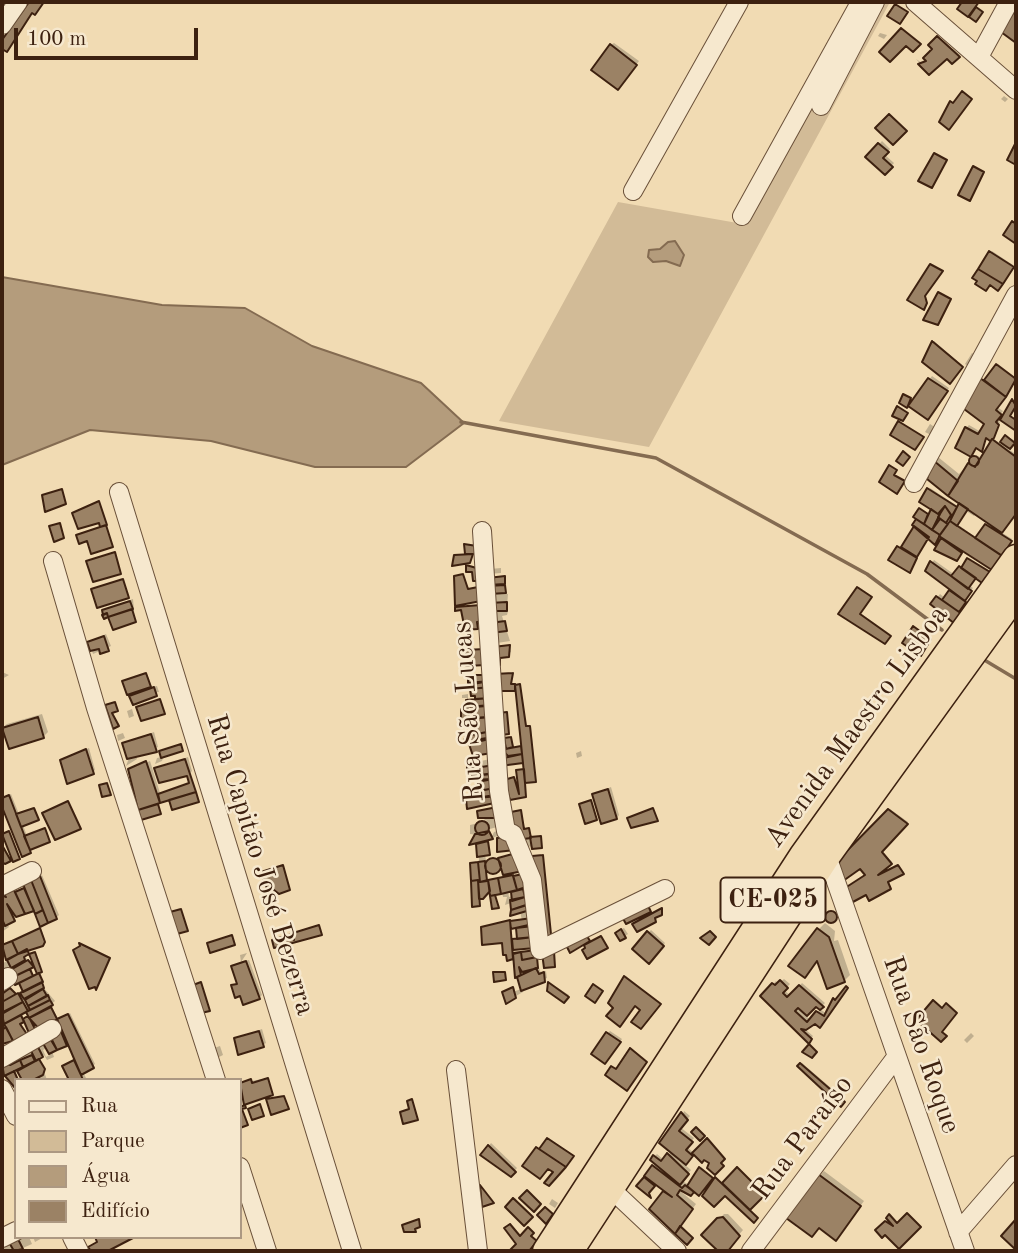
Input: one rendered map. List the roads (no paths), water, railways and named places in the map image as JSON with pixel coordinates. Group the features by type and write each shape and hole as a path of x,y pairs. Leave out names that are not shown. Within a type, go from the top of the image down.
{"highway":[{"name":"Avenida Maestro Lisboa","path":"546,1251 803,855 1016,558"},
{"name":"Avenida Maestro Lisboa","path":"570,1251 827,856 1016,594"}],"street":[{"path":"2,25 18,2"},
{"path":"633,191 739,2"},
{"path":"915,2 1016,90"},
{"path":"979,57 1009,2"},
{"path":"821,106 861,7"},
{"path":"742,216 861,7"},
{"path":"914,483 1016,295"},
{"name":"Rua Capitão José Bezerra","path":"119,492 352,1251"},
{"name":"Rua São Lucas","path":"482,531 496,772 506,831 513,834 531,880 540,950 665,890"},
{"path":"54,561 96,708 215,1078"},
{"name":"Rua São Roque","path":"827,856 965,1251"},
{"path":"2,886 32,871"},
{"path":"2,1058 52,1030"},
{"name":"Rua Paraíso","path":"751,1251 897,1056"},
{"path":"456,1070 478,1251"},
{"path":"2,1089 14,1112"},
{"path":"958,1232 1016,1165"},
{"path":"242,1173 267,1251"},
{"path":"610,1188 677,1251"}],"water":[{"path":"675,241 684,255 680,266 666,261 653,262 648,257 649,250 660,249 668,242"},
{"path":"2,277 162,305 245,308 312,346 421,383 464,423 406,467 315,467 211,441 90,430 2,465"}],"waterway":[{"path":"461,422 656,458 867,574 942,630"},
{"path":"986,661 1016,679"}]}
